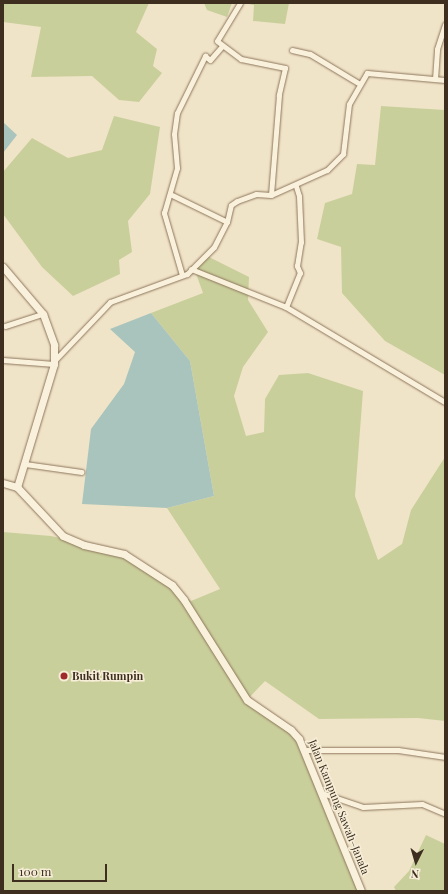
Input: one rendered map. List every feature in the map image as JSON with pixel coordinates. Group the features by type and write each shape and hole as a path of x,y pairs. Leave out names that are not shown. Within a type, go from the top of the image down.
{"main road":[{"path":"3,268 43,314 49,325 54,362 25,464 17,486 3,483"},
{"name":"Jalan Kampung Sawah–Janala","path":"17,486 63,536 84,545 124,554 172,585 216,645 247,700 291,730 305,750 361,891"}],"street":[{"path":"240,3 217,41 241,59 285,68 279,95 271,195"},
{"path":"435,79 437,49 445,24"},
{"path":"182,275 164,213 172,195 177,168 174,134 178,113 205,56 210,60 222,46"},
{"path":"292,50 310,54 358,83"},
{"path":"3,360 54,362 110,302 182,275 191,269 214,247 227,222 231,205 237,200 256,194 271,195 296,186 326,170 343,154 349,104 358,83 367,73 445,80"},
{"path":"286,307 300,273 297,266 301,242 299,196 296,186"},
{"path":"172,195 227,222"},
{"path":"191,269 286,307 445,402"},
{"path":"6,326 43,314"},
{"path":"25,464 81,472"},
{"path":"305,750 398,750 445,757"},
{"path":"322,793 363,807 422,804 445,814"}],"green space":[{"path":"3,3 149,3 136,32 157,49 153,66 162,73 139,102 119,100 92,76 31,77 41,27 3,22"},
{"path":"204,3 232,3 227,17 207,10"},
{"path":"243,3 289,3 285,24 253,21 254,5"},
{"path":"381,106 445,110 445,375 385,341 342,293 341,247 317,239 325,203 352,194 357,164 375,165"},
{"path":"114,116 160,127 150,194 128,221 132,252 119,260 120,274 73,296 42,267 3,214 3,172 32,138 68,158 102,150"},
{"path":"207,256 249,277 248,300 268,332 243,367 234,396 246,436 264,432 265,399 279,375 308,373 363,391 355,496 378,560 402,544 411,510 445,457 445,721 418,718 319,719 265,681 247,700 281,723 302,745 360,891 3,891 3,532 51,536 106,549 148,565 191,601 220,589 167,508 214,496 190,361 151,313 203,293 194,268"},
{"path":"426,835 445,844 445,891 396,891 394,887 409,871"}],"water":[{"path":"3,122 17,135 3,153"},
{"path":"151,313 190,361 214,496 167,508 82,504 91,429 124,384 135,352 110,329"}],"place":[{"name":"Bukit Rumpin","path":"64,676"}]}
